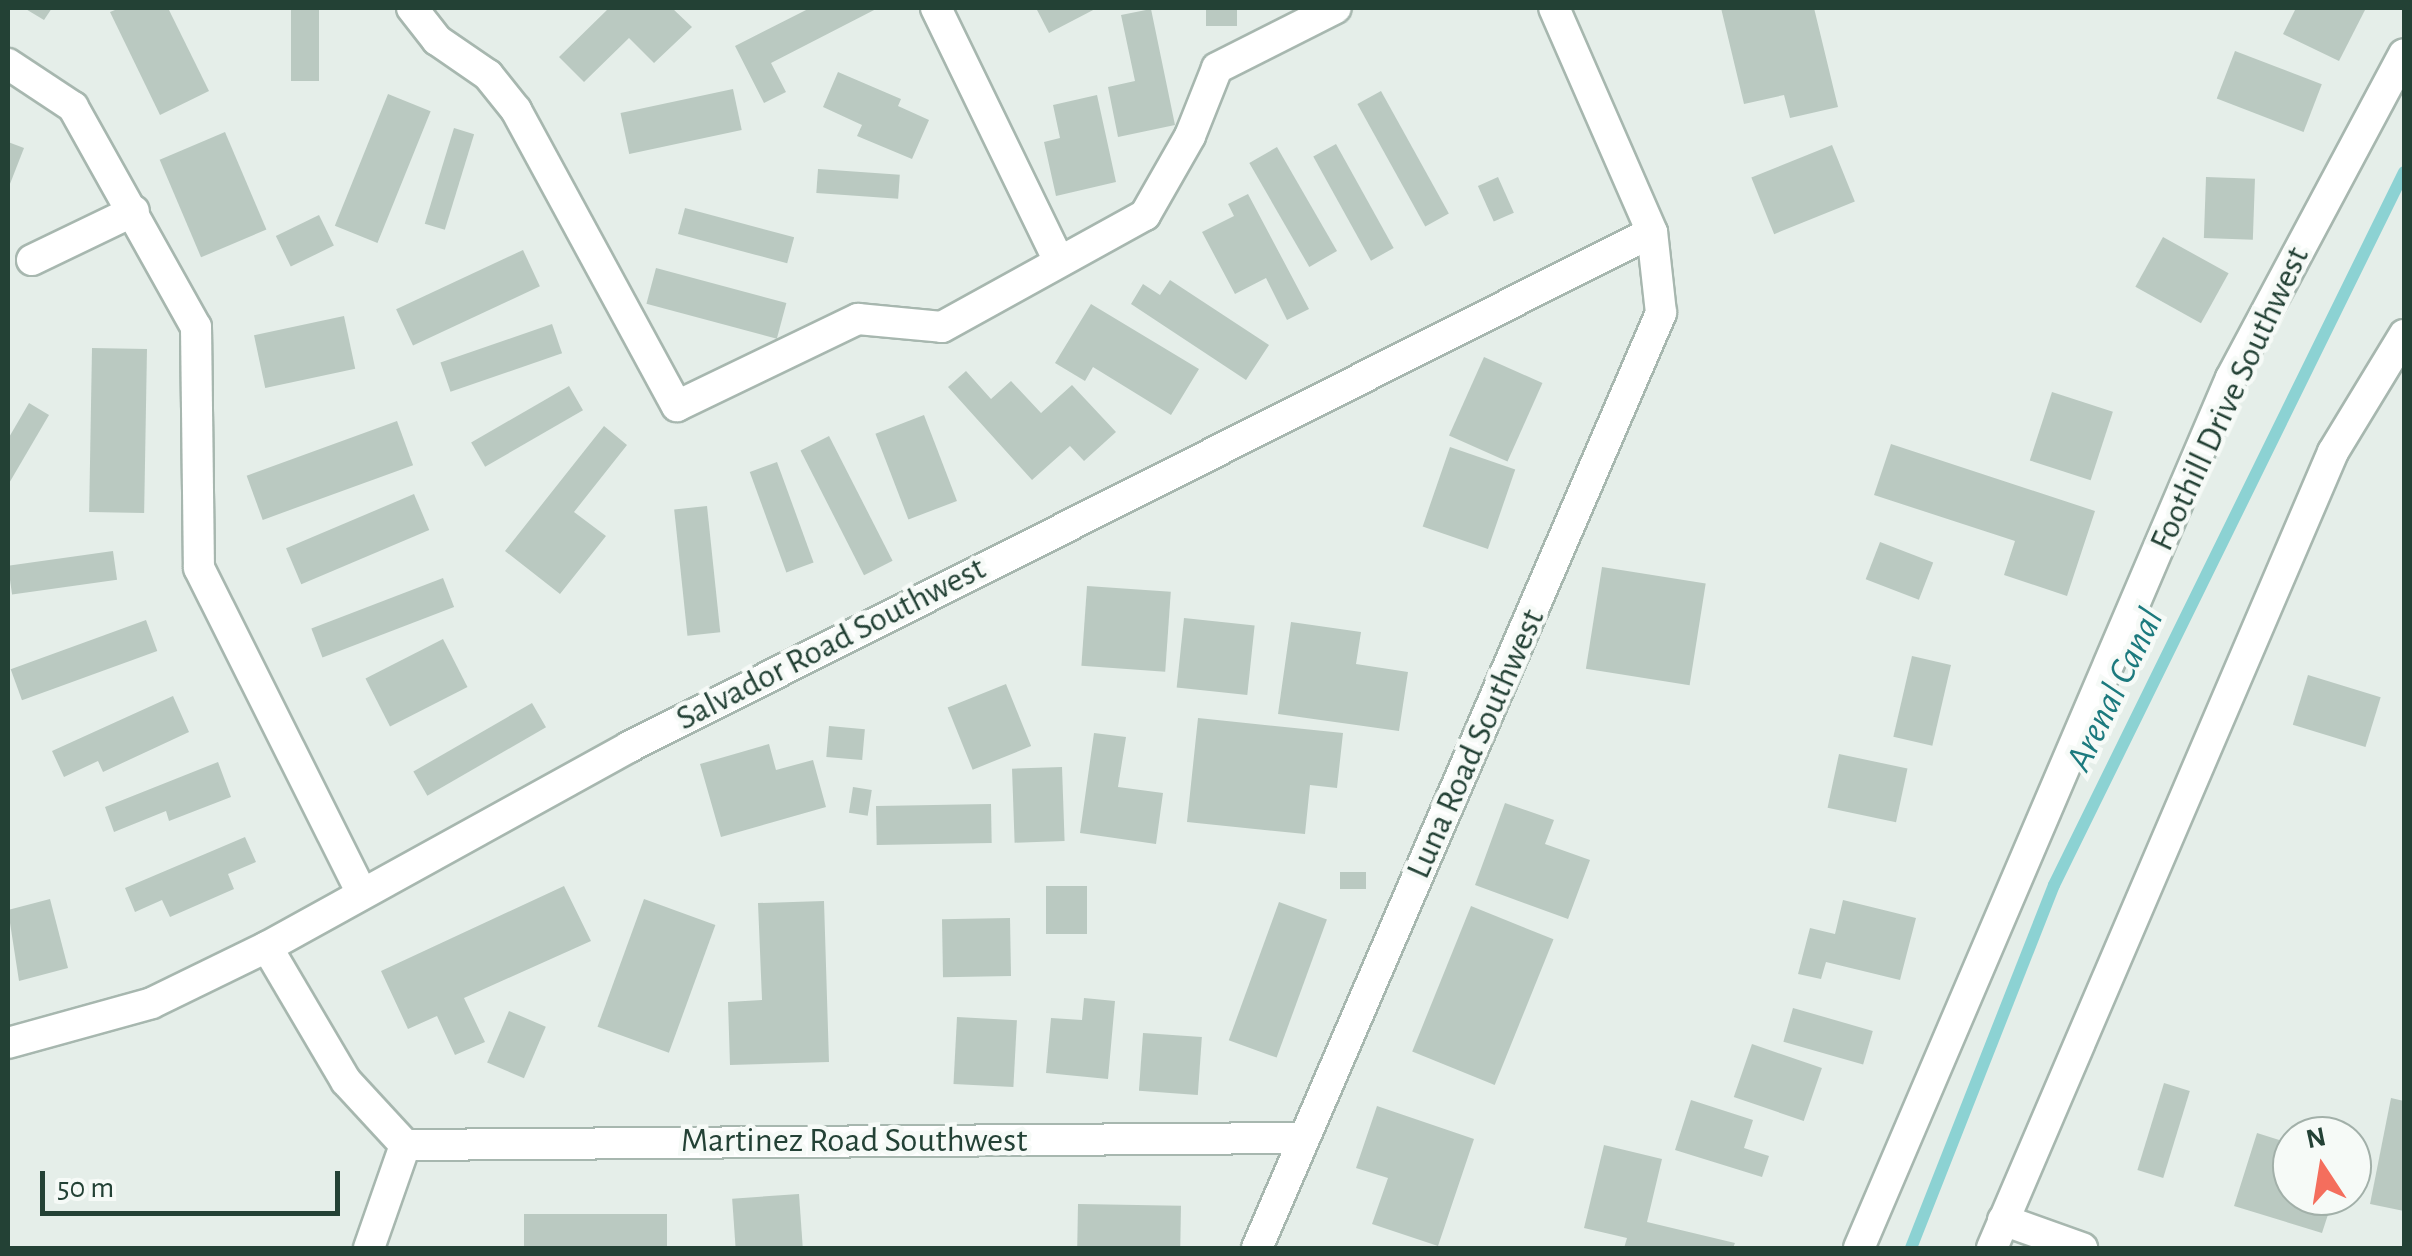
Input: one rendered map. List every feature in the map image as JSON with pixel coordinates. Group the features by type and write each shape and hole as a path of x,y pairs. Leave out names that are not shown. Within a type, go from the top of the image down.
{"street":[{"path":"412,8 437,40 488,75 516,110 677,406 858,319 942,327 1145,215 1190,136 1216,68 1336,8"},
{"path":"936,8 1058,261"},
{"name":"Luna Road Southwest","path":"1257,1248 1661,312 1652,232 1554,8"},
{"name":"Foothill Drive Southwest","path":"1859,1248 2232,378 2404,54"},
{"path":"8,64 73,108 196,327 199,568 362,893"},
{"path":"32,260 134,211"},
{"name":"Salvador Road Southwest","path":"8,1043 152,1003 267,947 629,747 1652,232"},
{"path":"1992,1248 2333,452 2404,335"},
{"path":"267,947 346,1080 405,1145 369,1248"},
{"name":"Martinez Road Southwest","path":"405,1145 1302,1138"},
{"path":"2003,1220 2082,1248"}],"building":[{"path":"24,8 52,8 44,20"},
{"path":"120,8 168,8 209,91 160,115 110,12"},
{"path":"291,8 319,8 319,81 291,81"},
{"path":"609,8 672,8 692,27 654,63 629,38 584,82 559,57"},
{"path":"810,8 878,8 771,63 786,92 764,103 735,46"},
{"path":"1036,8 1097,8 1049,33"},
{"path":"1206,8 1237,8 1237,26 1206,26"},
{"path":"1721,8 1814,8 1838,107 1790,118 1784,95 1744,104"},
{"path":"2296,8 2366,8 2339,61 2283,34"},
{"path":"1151,9 1175,125 1118,137 1108,87 1135,81 1121,15"},
{"path":"2235,51 2322,84 2304,132 2217,99"},
{"path":"838,72 901,99 898,106 929,120 912,159 857,136 862,125 823,107"},
{"path":"733,89 742,130 629,154 621,113"},
{"path":"1381,91 1449,213 1425,227 1357,104"},
{"path":"388,94 431,111 377,243 335,226"},
{"path":"1097,95 1116,182 1056,196 1044,142 1060,138 1053,105"},
{"path":"454,128 474,134 445,230 425,224"},
{"path":"225,132 266,230 201,257 160,160"},
{"path":"8,142 24,148 8,189"},
{"path":"1336,144 1394,248 1371,261 1313,157"},
{"path":"1832,145 1855,202 1774,234 1751,178"},
{"path":"1277,147 1337,251 1309,267 1249,163"},
{"path":"818,169 900,175 898,199 816,193"},
{"path":"1498,177 1514,213 1494,222 1478,186"},
{"path":"2206,177 2255,179 2253,240 2204,238"},
{"path":"1248,194 1309,309 1287,320 1266,278 1235,294 1202,232 1234,216 1228,204"},
{"path":"685,208 794,237 787,263 678,234"},
{"path":"319,215 334,246 291,267 276,236"},
{"path":"2163,237 2229,273 2201,323 2135,287"},
{"path":"523,250 540,286 413,345 396,309"},
{"path":"656,268 786,303 777,339 646,304"},
{"path":"1170,280 1269,345 1246,380 1131,304 1143,284 1160,295"},
{"path":"1091,304 1199,369 1171,415 1093,367 1085,381 1055,363"},
{"path":"344,316 355,369 265,388 254,335"},
{"path":"552,324 562,353 451,392 440,362"},
{"path":"92,348 147,349 144,513 89,512"},
{"path":"1484,357 1542,383 1507,462 1449,436"},
{"path":"966,371 991,399 1011,381 1041,413 1072,385 1116,432 1084,461 1070,446 1032,480 948,387"},
{"path":"569,386 583,410 485,467 471,442"},
{"path":"2052,392 2113,412 2091,480 2030,460"},
{"path":"29,403 49,415 8,485 8,439"},
{"path":"924,415 957,501 908,520 875,434"},
{"path":"397,421 413,465 263,520 247,476"},
{"path":"604,426 627,445 574,512 606,536 560,594 505,551"},
{"path":"829,436 893,561 864,575 800,451"},
{"path":"1891,444 2095,511 2067,596 2004,575 2015,541 1874,495"},
{"path":"1450,447 1515,469 1488,549 1423,526"},
{"path":"777,462 814,563 786,572 750,472"},
{"path":"414,494 429,530 301,584 286,548"},
{"path":"707,506 720,632 687,636 674,509"},
{"path":"1880,542 1933,562 1919,600 1866,579"},
{"path":"113,551 117,580 12,594 8,566"},
{"path":"1602,567 1706,583 1690,685 1586,669"},
{"path":"443,578 454,607 322,657 311,629"},
{"path":"1087,586 1171,592 1165,672 1081,666"},
{"path":"1184,618 1255,625 1247,695 1177,688"},
{"path":"146,620 157,651 22,700 11,669"},
{"path":"1291,622 1361,632 1356,664 1408,672 1399,731 1278,714"},
{"path":"443,639 468,687 390,727 365,678"},
{"path":"1912,656 1951,665 1932,746 1893,737"},
{"path":"2308,675 2381,697 2365,747 2293,725"},
{"path":"1006,684 1031,746 973,770 948,708"},
{"path":"173,696 189,732 103,772 98,761 64,777 52,751"},
{"path":"532,703 546,727 427,796 413,772"},
{"path":"1198,718 1343,733 1337,788 1310,785 1305,834 1187,822"},
{"path":"829,726 865,729 862,760 826,757"},
{"path":"1094,733 1126,737 1118,787 1163,793 1156,844 1080,833"},
{"path":"769,744 776,770 813,760 826,807 721,837 700,764"},
{"path":"1839,754 1907,769 1896,822 1828,808"},
{"path":"218,762 231,797 169,821 166,811 114,832 105,807"},
{"path":"1062,767 1065,841 1015,843 1012,769"},
{"path":"853,787 872,790 868,816 849,813"},
{"path":"1505,803 1554,820 1545,844 1590,860 1568,919 1475,885"},
{"path":"991,804 992,843 877,845 876,806"},
{"path":"245,837 256,862 228,874 234,889 170,917 162,900 135,912 125,888"},
{"path":"1340,872 1366,872 1366,889 1340,889"},
{"path":"564,886 591,941 464,998 485,1042 455,1055 437,1016 408,1029 381,971"},
{"path":"1046,886 1087,886 1087,934 1046,934"},
{"path":"50,899 68,968 19,981 8,910"},
{"path":"644,899 715,925 669,1053 597,1027"},
{"path":"1843,900 1916,918 1900,980 1826,962 1821,979 1798,974 1810,928 1835,934"},
{"path":"824,901 829,1062 730,1065 728,1002 762,1000 758,903"},
{"path":"1279,902 1327,919 1277,1058 1229,1040"},
{"path":"1471,906 1554,939 1495,1085 1412,1052"},
{"path":"1010,918 1011,976 943,977 942,919"},
{"path":"1084,998 1115,1001 1108,1079 1046,1073 1051,1018 1082,1020"},
{"path":"1793,1008 1873,1031 1863,1065 1783,1042"},
{"path":"509,1011 546,1027 524,1078 487,1063"},
{"path":"957,1017 1017,1020 1013,1087 953,1084"},
{"path":"1143,1033 1202,1037 1198,1095 1139,1091"},
{"path":"1752,1044 1822,1068 1804,1121 1734,1097"},
{"path":"2164,1083 2190,1091 2163,1178 2137,1170"},
{"path":"2391,1098 2404,1101 2404,1211 2372,1204"},
{"path":"1691,1100 1753,1120 1744,1148 1769,1156 1762,1177 1675,1150"},
{"path":"1377,1106 1474,1139 1438,1246 1372,1224 1388,1178 1356,1168"},
{"path":"2257,1133 2272,1138 2272,1216 2328,1216 2322,1233 2234,1206"},
{"path":"1604,1145 1662,1159 1647,1222 1735,1243 1733,1248 1624,1248 1627,1238 1584,1228"},
{"path":"799,1194 803,1248 736,1248 732,1199"},
{"path":"1078,1204 1181,1206 1180,1248 1077,1248"},
{"path":"524,1214 667,1214 667,1248 524,1248"}],"waterway":[{"name":"Arenal Canal","path":"1911,1248 2054,885 2404,172"}]}
